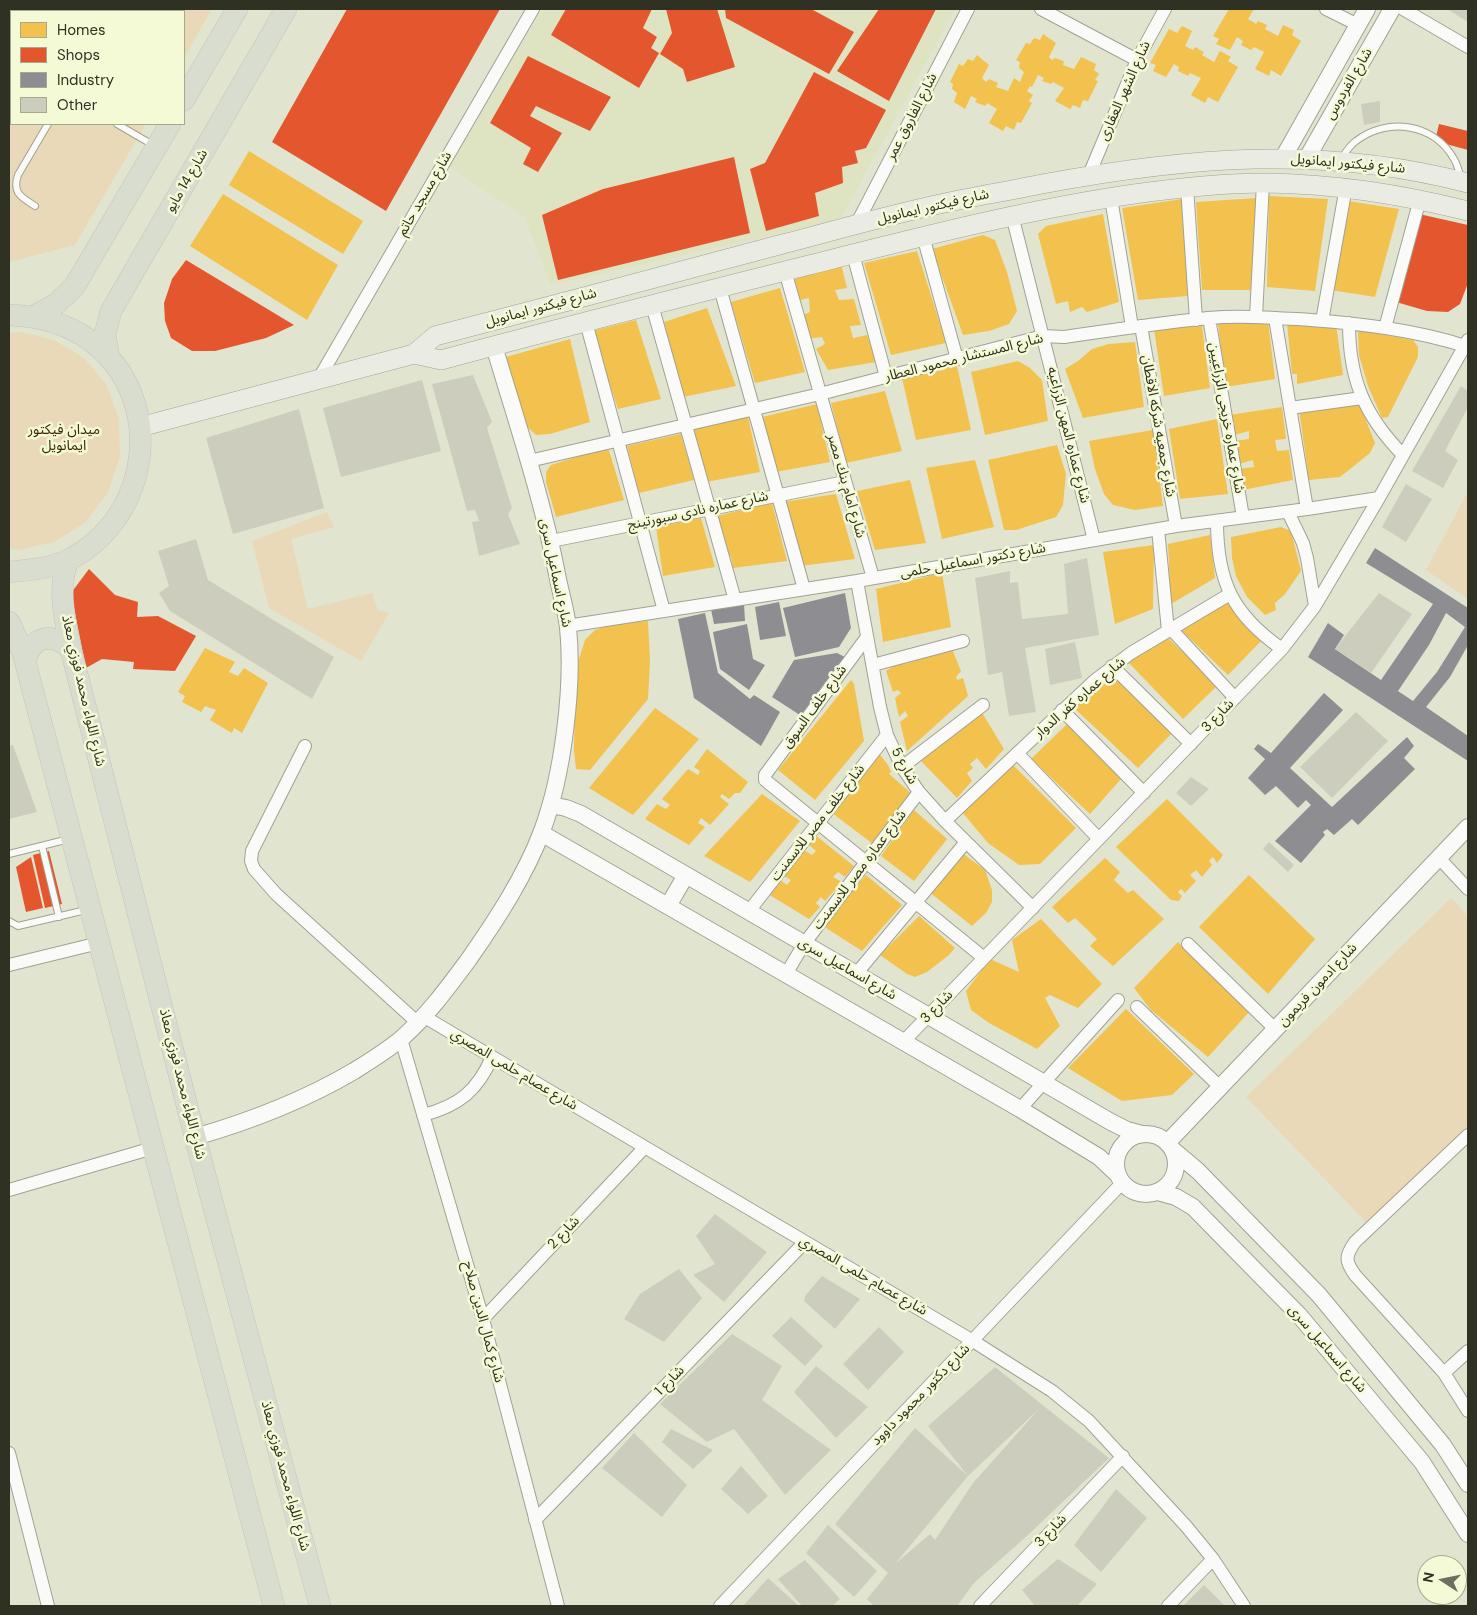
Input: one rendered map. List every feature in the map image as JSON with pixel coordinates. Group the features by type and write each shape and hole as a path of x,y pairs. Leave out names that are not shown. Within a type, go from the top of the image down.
{"main road":[{"path":"185,98 237,9"},
{"name":"شارع 14 مايو","path":"109,358 105,334 111,311 286,9"},
{"path":"34,316 56,304 74,287 169,125"},
{"name":"شارع فيكتور ايمانويل","path":"140,427 414,354 435,336 952,201 1089,176 1190,162 1283,158 1340,160 1422,172 1465,182"},
{"path":"1340,160 1341,187"},
{"name":"شارع فيكتور ايمانويل","path":"414,354 441,360 784,271 1012,215 1187,187 1262,183 1341,187 1383,192 1468,210"},
{"path":"9,314 34,316 68,327 91,341 109,358 127,386 134,402 140,427 141,446 134,486 126,504 110,526 91,545 68,560 48,567 9,572"},
{"name":"شارع اللواء محمد فوزي معاذ","path":"68,560 64,570 62,591 65,621 71,650 195,1137 320,1606"},
{"path":"9,622 25,661 274,1606"},
{"path":"25,661 34,643 44,639 54,638 64,642 71,650"}],"street":[{"name":"شارع مسجد حاتم","path":"318,380 533,9"},
{"name":"شارع الفاروق عمر","path":"856,225 968,9"},
{"path":"1041,9 1136,60"},
{"name":"شارع الشهر العقارى","path":"1089,176 1136,60 1165,9"},
{"path":"1326,9 1358,25"},
{"name":"شارع الفردوس","path":"1283,158 1367,9"},
{"name":"شارع الفردوس","path":"1307,158 1392,9"},
{"path":"1403,9 1468,47"},
{"path":"1256,316 1262,183"},
{"name":"شارع عماره خريجى الزراعيين","path":"1187,187 1203,319 1243,517"},
{"path":"1322,321 1341,187"},
{"name":"شارع جمعيه شركه الاقطان","path":"1111,198 1176,526"},
{"path":"1385,328 1420,199"},
{"name":"شارع عماره المهن الزراعيه","path":"1012,215 1094,540"},
{"path":"923,236 957,359"},
{"path":"853,254 886,377"},
{"name":"شارع امام بنك مصر","path":"784,271 873,578"},
{"path":"720,288 804,590"},
{"path":"652,305 735,600"},
{"name":"شارع المستشار محمود العطار","path":"529,461 820,394 1043,336 1064,337 1203,319 1256,316 1349,323 1426,334 1467,343"},
{"path":"1275,318 1307,509"},
{"path":"586,322 664,611"},
{"path":"1349,323 1349,349 1354,374 1362,398 1373,419 1403,455"},
{"name":"شارع 3","path":"903,1042 1282,649 1315,606 1467,343"},
{"name":"شارع اسماعيل سرى","path":"195,1137 240,1124 284,1107 327,1087 367,1063 401,1039 420,1020 454,979 487,933 516,884 541,833 551,805 561,755 569,669 568,626 551,541 494,346"},
{"path":"1290,408 1362,398"},
{"name":"شارع عماره نادى سبورتينج","path":"551,541 845,482"},
{"name":"شارع دكتور اسماعيل حلمى","path":"568,626 804,590 1176,526 1379,498"},
{"path":"1288,512 1303,543 1315,606"},
{"path":"1218,520 1217,547 1221,571 1230,594 1243,616 1261,634 1282,649"},
{"path":"1158,529 1170,630 1235,698"},
{"name":"شارع 5","path":"857,581 887,735 902,767 919,792 945,821 1034,908"},
{"name":"شارع عماره كفر الدوار","path":"945,821 1062,710 1112,666 1230,594"},
{"name":"شارع خلف السوق","path":"818,824 766,782 764,778 867,637"},
{"path":"873,665 963,641"},
{"path":"1112,666 1191,744"},
{"path":"902,767 983,705"},
{"path":"1062,710 1144,793"},
{"name":"شارع خلف مصر للاسمنت","path":"749,911 887,735"},
{"name":"شارع عصام حلمى المصري","path":"305,746 252,851 251,861 254,869 276,894 420,1020 492,1057 973,1341 1052,1391 1089,1421 1186,1526 1213,1559 1244,1606"},
{"path":"1017,753 1100,839"},
{"name":"شارع عماره مصر للاسمنت","path":"786,974 804,944 919,792"},
{"name":"شارع اسماعيل سرى","path":"551,805 574,811 1119,1126 1142,1134"},
{"path":"818,824 984,958"},
{"name":"شارع ادمون فريمون","path":"1170,1146 1220,1087 1468,827"},
{"path":"541,833 1020,1109 1099,1157 1129,1189 1137,1193 1146,1195 1158,1192 1170,1184 1176,1167 1176,1158 1170,1146 1160,1137 1151,1134 1142,1134 1126,1142 1120,1149 1117,1157 1120,1179"},
{"path":"856,974 966,842"},
{"path":"1439,858 1468,889"},
{"path":"668,906 686,875"},
{"path":"9,965 100,943"},
{"path":"1188,944 1276,1030"},
{"path":"1020,1109 1118,1000"},
{"path":"1137,1007 1220,1087"},
{"name":"شارع كمال الدين صلاح","path":"401,1039 483,1319 558,1606"},
{"path":"424,1115 453,1105 466,1096 486,1072 492,1057"},
{"path":"1468,1135 1355,1242 1348,1252 1347,1265 1444,1373 1468,1411"},
{"name":"شارع اسماعيل سرى","path":"1170,1146 1198,1171 1319,1295 1443,1445 1468,1484"},
{"name":"شارع 2","path":"483,1319 645,1147"},
{"path":"9,1190 153,1148"},
{"name":"شارع دكتور محمود داوود","path":"720,1606 973,1341 1120,1179"},
{"name":"شارع اسماعيل سرى","path":"1158,1192 1176,1197 1193,1207 1299,1315 1422,1462 1468,1534"},
{"path":"1237,1252 1256,1230"},
{"name":"شارع 1","path":"535,1520 805,1242"},
{"path":"1299,1315 1319,1295"},
{"path":"1444,1373 1468,1351"},
{"path":"1422,1462 1443,1445"},
{"path":"9,1453 48,1606"},
{"name":"شارع 3","path":"980,1606 1122,1456"},
{"path":"1168,1606 1213,1559"}],"lane":[{"path":"35,206 21,197 17,190 16,182 18,175 47,125"},
{"path":"119,125 156,147"},
{"path":"1340,160 1354,142 1374,130 1397,125 1420,129 1440,141 1454,159 1465,182"},
{"path":"9,854 72,838"},
{"path":"42,846 59,917"},
{"path":"9,921 18,926 91,909"}],"shaded area":[{"path":"543,9 955,9 840,220 551,285 524,216 449,167"}],"green space":[{"path":"9,9 212,9 185,56 185,10 10,10 10,125 145,125 75,245 9,262"},
{"name":"ميدان فيكتور ايمانويل","path":"21,332 54,340 84,358 106,384 119,419 120,457 108,492 86,522 54,542 18,550 9,549 9,333"},
{"path":"1468,491 1468,599 1426,570"},
{"path":"327,512 334,527 291,539 308,609 372,593 378,610 389,613 361,661 269,608 252,541"},
{"path":"1451,898 1468,916 1468,1125 1367,1223 1246,1097"}],"building: Homes":[{"path":"1229,9 1254,9 1248,19 1256,24 1258,21 1267,25 1265,29 1278,36 1283,25 1294,30 1292,35 1301,41 1281,76 1271,70 1269,76 1255,69 1264,52 1254,47 1251,50 1241,45 1243,41 1237,37 1230,50 1216,44 1219,39 1213,36"},
{"path":"1182,26 1192,31 1185,46 1193,50 1195,47 1204,52 1202,55 1214,62 1220,51 1231,57 1228,61 1238,67 1218,102 1208,97 1205,103 1191,95 1201,78 1190,73 1188,76 1178,71 1179,67 1174,64 1166,77 1153,71 1156,65 1150,63 1169,29 1177,33"},
{"path":"1043,34 1056,43 1049,57 1052,60 1055,58 1064,61 1063,65 1074,69 1081,57 1096,64 1094,70 1099,74 1095,80 1098,81 1088,101 1083,100 1080,108 1073,105 1070,109 1055,101 1064,88 1053,82 1051,84 1042,81 1044,78 1038,75 1032,87 1030,86 1027,91 1033,95 1029,101 1032,103 1021,123 1017,122 1014,130 1006,126 1003,131 989,123 997,109 987,103 985,106 975,102 977,99 971,96 965,109 954,102 957,93 952,89 953,84 950,82 959,64 963,66 968,59 973,61 977,55 989,65 982,78 986,82 989,79 998,83 996,87 1008,91 1014,78 1020,82 1024,72 1019,68 1020,62 1016,60 1026,43 1030,44 1034,38 1040,40"},
{"path":"249,151 363,221 343,254 229,185"},
{"path":"223,194 338,265 307,320 190,246"},
{"path":"1269,196 1328,199 1315,291 1267,287"},
{"path":"1257,198 1251,290 1202,290 1196,202"},
{"path":"1182,199 1188,296 1138,300 1122,208"},
{"path":"1348,201 1399,209 1375,297 1331,290"},
{"path":"1103,214 1119,302 1087,312 1082,307 1070,312 1068,301 1056,304 1038,234 1046,226"},
{"path":"983,235 995,240 1007,272 1017,311 1009,324 989,331 963,335 932,249"},
{"path":"917,251 946,343 891,355 864,263"},
{"path":"841,264 847,288 835,290 839,300 854,299 861,325 850,326 853,338 867,335 876,362 828,370 816,349 825,344 822,337 806,339 800,316 810,312 809,298 800,300 792,280"},
{"path":"780,288 805,372 755,383 731,302"},
{"path":"707,308 736,386 683,397 664,322"},
{"path":"636,320 661,399 618,409 592,331"},
{"path":"1268,321 1275,379 1226,387 1218,324"},
{"path":"1287,323 1336,324 1343,375 1297,384 1297,374 1292,374"},
{"path":"1202,326 1210,388 1164,396 1154,329"},
{"path":"1358,330 1413,340 1418,347 1418,357 1388,417 1382,418 1368,386 1359,355"},
{"path":"570,339 590,422 550,434 536,435 524,424 506,357"},
{"path":"1135,342 1144,407 1083,418 1065,369 1092,349 1109,344"},
{"path":"1018,361 1030,368 1042,380 1048,421 985,435 971,372"},
{"path":"957,366 971,430 916,440 902,378"},
{"path":"885,391 902,451 846,463 831,403"},
{"path":"1358,400 1375,443 1370,453 1340,477 1309,480 1299,409"},
{"path":"817,404 830,462 776,472 762,417"},
{"path":"1282,407 1286,439 1275,440 1277,451 1289,450 1293,480 1243,490 1238,469 1254,467 1253,460 1239,464 1234,441 1249,439 1249,431 1234,435 1229,415"},
{"path":"748,417 760,472 706,482 692,429"},
{"path":"1217,419 1228,494 1180,499 1169,429"},
{"path":"1153,430 1163,506 1135,510 1113,505 1104,494 1095,469 1089,441"},
{"path":"681,434 694,480 639,493 627,446"},
{"path":"1057,445 1066,474 1063,505 1056,517 1016,530 1004,530 988,460"},
{"path":"608,447 624,500 556,517 546,482 546,472 551,465"},
{"path":"975,460 994,527 942,539 926,468"},
{"path":"910,480 926,543 875,550 857,491"},
{"path":"836,494 855,559 801,566 783,502"},
{"path":"772,503 787,561 733,568 731,556 724,557 712,517"},
{"path":"701,518 715,567 663,576 656,527"},
{"path":"1281,527 1291,531 1301,571 1285,594 1275,603 1276,610 1265,615 1247,597 1236,576 1232,558 1231,537"},
{"path":"1210,535 1215,578 1171,604 1168,544"},
{"path":"1154,545 1153,609 1115,624 1103,552"},
{"path":"942,573 951,627 883,642 876,589"},
{"path":"1229,602 1262,640 1228,675 1180,629"},
{"path":"648,621 650,662 648,699 590,770 576,769 574,751 575,681 578,662 585,640 595,630 611,625"},
{"path":"1167,637 1218,685 1183,719 1128,662"},
{"path":"205,648 235,662 229,672 238,676 244,668 268,683 242,733 234,728 232,733 210,720 216,710 205,706 201,712 182,702 185,696 178,692"},
{"path":"952,649 961,671 956,677 957,680 963,678 968,696 907,751 900,722 908,716 905,711 899,717 895,698 901,693 898,690 893,692 886,671 902,662 905,664"},
{"path":"1112,675 1173,732 1138,768 1072,706"},
{"path":"851,680 854,684 864,741 815,800 778,770"},
{"path":"655,708 699,739 633,815 589,788"},
{"path":"981,711 1004,749 986,769 977,758 970,764 973,768 967,773 972,781 957,798 921,761"},
{"path":"1067,724 1121,779 1090,814 1031,759"},
{"path":"707,749 748,782 740,793 735,793 729,799 722,794 720,797 729,804 710,825 701,818 698,823 705,827 689,845 645,819 657,804 666,809 670,805 662,799 688,769 698,775 700,771 694,767"},
{"path":"878,752 888,765 891,772 889,774 912,794 873,844 832,813"},
{"path":"1013,765 1076,828 1040,864 1019,865 988,843 962,812"},
{"path":"762,794 800,821 750,882 704,856"},
{"path":"1167,799 1223,855 1217,863 1213,857 1209,861 1212,865 1202,877 1196,870 1190,875 1196,881 1185,893 1181,889 1178,892 1182,896 1179,901 1171,900 1116,847"},
{"path":"914,810 947,839 914,881 881,856"},
{"path":"815,835 854,866 845,877 838,872 833,877 842,882 825,901 821,897 816,903 820,907 809,919 768,894 779,879 787,885 791,880 782,875 804,850 812,855 816,851 809,845"},
{"path":"962,853 985,870 992,890 992,902 986,913 972,926 928,891"},
{"path":"1105,858 1120,872 1114,880 1128,893 1133,890 1164,919 1113,966 1090,946 1097,939 1075,918 1068,923 1052,907"},
{"path":"866,875 902,905 862,951 823,926"},
{"path":"1249,875 1315,939 1268,994 1199,927"},
{"path":"919,916 955,948 927,972 915,977 907,974 880,955"},
{"path":"1041,919 1102,984 1078,1008 1050,995 1045,998 1060,1026 1037,1049 989,1023 971,1010 966,991 990,959 1019,972 1012,940"},
{"path":"1178,942 1250,1011 1208,1057 1151,1010 1134,988"},
{"path":"1126,1009 1194,1074 1172,1095 1122,1101 1068,1068"}],"building: Shops":[{"path":"347,9 500,9 386,211 272,142"},
{"path":"566,9 652,9 643,28 657,37 651,48 659,53 639,88 551,35"},
{"path":"666,9 717,9 735,67 687,82 683,69 660,54 672,33"},
{"path":"725,9 811,9 854,32 829,74 726,18"},
{"path":"879,9 936,9 889,101 837,71"},
{"path":"528,56 611,97 590,131 536,106 530,116 562,133 538,172 523,164 531,148 490,123"},
{"path":"814,72 886,110 866,148 855,151 858,163 842,167 843,183 815,193 819,216 766,231 750,169 765,163"},
{"path":"1439,124 1468,131 1468,150 1435,141"},
{"path":"734,157 750,233 558,280 542,215 603,189"},
{"path":"1419,214 1468,225 1468,283 1460,304 1448,312 1427,311 1396,302"},
{"path":"186,260 294,325 266,338 215,351 192,351 171,338 165,321 164,303 172,279"},
{"path":"89,569 115,595 138,602 137,617 158,616 196,636 175,671 133,669 134,662 102,659 86,668 71,593"},
{"path":"49,851 62,904 45,908 33,855"},
{"path":"31,857 43,908 26,912 16,867"}],"building: Industry":[{"path":"1375,548 1468,608 1468,645 1450,677 1426,707 1468,736 1468,761 1308,657 1328,623 1344,635 1335,649 1381,680 1433,604 1366,563","holes":["1446,613 1465,627 1437,672 1413,701 1398,691 1429,645"]},
{"path":"845,593 851,628 839,647 795,657 783,608"},
{"path":"779,602 786,636 760,640 755,607"},
{"path":"744,604 745,621 714,624 711,609"},
{"path":"705,613 718,673 750,699 754,695 780,712 761,746 694,698 678,619"},
{"path":"747,624 753,659 765,665 749,690 720,669 713,632"},
{"path":"837,653 845,657 803,717 772,697 794,660"},
{"path":"1324,693 1343,710 1290,768 1332,807 1407,737 1414,746 1404,758 1415,769 1358,825 1352,819 1334,835 1327,829 1323,832 1325,835 1301,863 1275,841 1311,805 1306,800 1298,808 1276,786 1265,795 1248,778 1265,759 1254,749 1258,744 1271,753"}],"building: Other":[{"path":"1447,9 1468,9 1468,22"},
{"path":"1380,101 1380,122 1364,125 1361,104"},
{"path":"473,375 492,422 487,428 512,508 508,514 520,544 479,556 472,522 479,521 475,510 467,511 432,384"},
{"path":"422,380 441,451 341,477 323,408"},
{"path":"1461,386 1468,391 1468,407 1445,451 1458,460 1443,488 1412,471"},
{"path":"299,409 324,508 233,534 206,438"},
{"path":"1406,484 1432,499 1406,542 1382,527"},
{"path":"196,539 208,580 334,657 312,699 170,611 159,593 169,586 158,551"},
{"path":"1087,558 1099,635 1025,648 1036,712 1009,716 1002,672 988,675 975,578 1010,571 1010,583 1018,582 1022,619 1068,614 1064,564"},
{"path":"1379,593 1412,614 1371,673 1335,649"},
{"path":"1075,642 1082,678 1050,685 1045,649"},
{"path":"1356,712 1388,741 1332,798 1300,767"},
{"path":"13,745 37,812 9,819 9,746"},
{"path":"1191,777 1209,789 1191,806 1176,793"},
{"path":"1269,842 1294,865 1288,872 1263,849"},
{"path":"715,1214 767,1252 724,1302 693,1275 715,1264 696,1236"},
{"path":"679,1269 702,1298 664,1342 624,1319 640,1294"},
{"path":"822,1276 860,1299 835,1329 804,1301 805,1296"},
{"path":"791,1317 823,1346 805,1366 772,1336"},
{"path":"879,1327 904,1352 868,1390 843,1364"},
{"path":"732,1334 782,1366 762,1400 831,1450 785,1495 734,1429 707,1442 660,1404"},
{"path":"816,1366 868,1407 836,1438 794,1392"},
{"path":"995,1367 1109,1458 974,1583 957,1606 874,1606 867,1599 888,1573 835,1524 915,1428 968,1476 928,1426","holes":["1039,1409 973,1483 935,1540 930,1534 895,1564 968,1476"]},
{"path":"671,1429 713,1450 693,1469 662,1442"},
{"path":"634,1433 687,1485 662,1517 602,1468"},
{"path":"741,1466 768,1496 748,1514 721,1489"},
{"path":"1116,1489 1147,1518 1101,1572 1074,1545"},
{"path":"828,1525 877,1571 854,1597 806,1553"},
{"path":"1058,1559 1097,1584 1077,1606 1035,1606 1022,1590"},
{"path":"805,1560 840,1599 832,1606 802,1606 778,1579"},
{"path":"768,1578 799,1606 743,1606"},
{"path":"1204,1585 1225,1606 1183,1606"}]}
